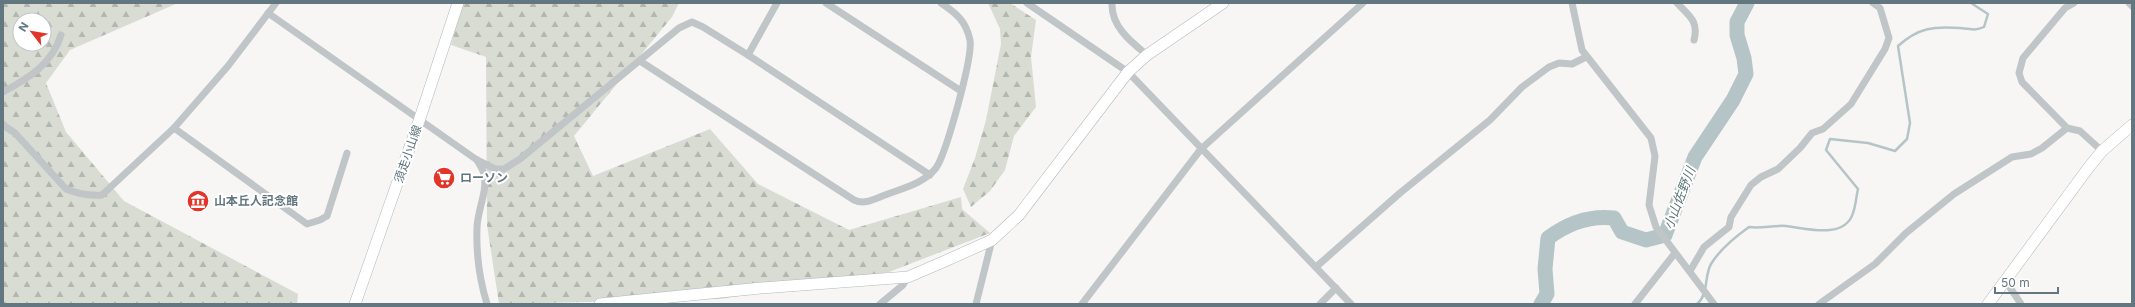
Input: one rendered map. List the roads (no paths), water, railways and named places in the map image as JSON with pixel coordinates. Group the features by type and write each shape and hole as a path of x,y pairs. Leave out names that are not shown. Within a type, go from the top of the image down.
{"street":[{"path":"3,125 15,133 66,189 75,193 92,196 102,195 116,184 174,128 228,66 276,3"},
{"name":"須走小山線","path":"355,304 419,121 458,3"},
{"path":"748,55 776,3"},
{"path":"826,3 961,91"},
{"path":"640,61 858,202 866,202 912,185 930,175 936,168 946,144 967,68 970,41 965,24 958,13 941,3"},
{"path":"1027,3 1128,72 1351,304"},
{"path":"1111,3 1112,14 1121,30 1147,55"},
{"path":"600,304 761,288 908,277 992,240 1019,215 1128,72 1147,55 1223,3"},
{"path":"1082,304 1201,149 1363,3"},
{"path":"1572,3 1582,50 1586,57 1651,138 1655,156 1649,205 1656,227 1714,304"},
{"path":"1677,3 1695,24 1696,30 1694,40"},
{"path":"1690,271 1704,247 1729,227 1731,217 1751,185 1761,177 1778,169 1800,148 1812,133 1823,129 1851,104 1885,49 1889,38 1880,8 1873,3"},
{"path":"2074,3 2064,8 2023,58 2018,73 2022,82 2067,128 2080,131 2102,151"},
{"path":"2129,3 2132,6"},
{"path":"268,13 419,121 477,160 495,169 504,169 511,166 679,28 692,22 703,27 748,55 930,175"},
{"path":"3,92 34,74 56,49 61,35"},
{"path":"1316,267 1400,193 1490,120 1522,87 1549,67 1559,63 1572,64 1586,57"},
{"path":"1988,304 2102,151 2132,125"},
{"path":"174,128 307,224 327,216 347,153"},
{"path":"1818,304 1875,264 1906,233 1960,190 2012,157 2031,154 2042,148 2067,128"},
{"path":"477,160 484,172 485,182 477,227 479,278 487,304"},
{"path":"976,304 992,240"},
{"path":"1634,304 1675,253"},
{"path":"880,304 903,286 908,277"},
{"path":"2005,280 2021,304"},
{"path":"1320,304 1336,288"}],"waterway":[{"name":"小山佐野川","path":"1541,304 1547,294 1545,269 1548,238 1563,228 1579,221 1605,217 1614,218 1622,232 1646,240 1665,235 1695,157 1733,100 1746,74 1744,58 1737,35 1737,22 1747,3"},
{"path":"1697,304 1701,300 1705,290 1711,264 1728,244 1749,227 1758,228 1786,226 1813,230 1833,230 1842,227 1849,221 1854,210 1858,189 1826,150 1830,139 1868,143 1895,151 1907,139 1910,123 1898,46 1912,35 1934,28 1975,29 1984,27 1988,14 1971,3"}],"place":[{"name":"ローソン","path":"444,178"},
{"name":"山本丘人記念館","path":"198,201"}]}
